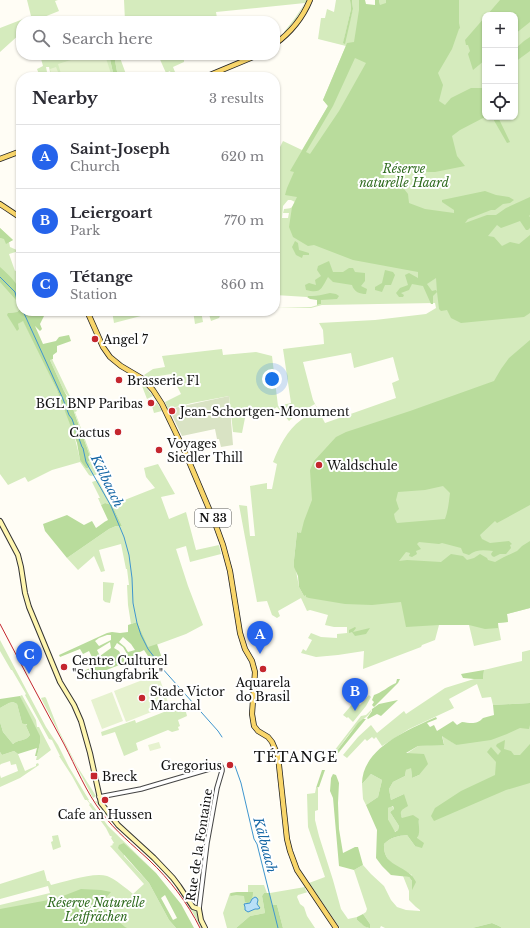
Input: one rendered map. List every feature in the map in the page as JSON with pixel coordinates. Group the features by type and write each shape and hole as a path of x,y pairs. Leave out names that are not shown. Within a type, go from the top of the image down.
{"main road":[{"path":"280,40 298,22 310,0"},
{"path":"217,72 246,60"},
{"path":"1,159 16,153"},
{"path":"0,204 16,215"},
{"name":"N 33","path":"89,316 103,347 110,357 121,366 143,379 153,390 162,404 185,452 215,523 230,571 240,632 255,672 252,714 254,726 258,731 268,737 272,742 278,756 287,839 290,851 301,876 336,928"},
{"path":"0,521 18,555 29,607 59,679 74,705 81,723 90,753 102,805 118,825 167,872 179,886 193,907 199,908"},
{"name":"Rue de la Fontaine","path":"199,908 205,928"}],"street":[{"name":"Rue de la Fontaine","path":"99,797 141,789 216,767 220,764 222,772 217,788 207,843 199,908"}],"green space":[{"path":"27,0 58,0 55,1 59,11 46,16 31,16"},
{"path":"124,0 307,0 296,19 285,32 305,3 216,12 217,16 125,16"},
{"path":"336,0 350,0 351,9 343,44 353,9 352,0 359,0 359,10 380,5 379,0 530,0 530,608 507,614 508,622 498,623 501,640 474,646 469,625 439,625 435,640 422,645 421,647 363,669 364,651 316,657 301,653 303,649 306,651 312,640 308,638 311,633 321,637 337,638 337,634 347,633 347,627 325,625 328,615 310,610 307,611 301,598 278,611 280,616 277,618 272,615 267,601 257,602 239,505 247,506 250,536 255,536 250,486 267,483 267,489 272,489 277,464 273,462 281,445 296,424 317,409 315,404 297,414 289,421 277,407 265,415 246,413 242,433 233,432 229,396 168,409 165,402 181,394 171,374 159,376 149,380 144,375 153,369 165,367 162,356 222,349 223,355 256,352 272,356 278,406 291,403 283,349 324,344 323,330 319,323 375,320 426,314 436,308 435,303 322,305 311,308 280,307 311,307 321,304 321,295 307,297 280,295 280,147 283,141 302,150 328,106 323,100 346,46 318,39 321,18 325,18 327,9 334,12","holes":["288,200 295,202 293,206 291,208 284,209 283,213 289,213 288,218 282,218 283,206","351,353 354,368 393,357 399,380 392,383 396,398 325,423 313,400 303,362","297,532 299,532 304,596 299,587 294,560"]},
{"path":"350,0 352,0 353,9 345,44 343,43 351,9"},
{"name":"Réserve naturelle Haard","path":"359,0 365,0 366,4 375,5 375,0 379,0 380,5 386,3 386,0 459,0 460,28 452,49 438,73 443,85 439,101 445,105 451,98 471,88 482,88 482,119 452,136 457,156 465,166 435,172 419,172 388,167 384,177 386,181 401,185 408,194 409,203 425,209 454,213 454,210 442,202 442,200 485,191 496,195 509,197 514,200 510,203 503,204 495,210 491,210 468,219 465,223 487,215 496,215 506,208 530,197 530,228 528,230 526,230 520,221 501,228 497,225 488,236 494,237 502,246 510,242 519,244 530,235 530,313 524,317 461,323 451,318 447,310 441,311 439,309 437,292 433,296 433,304 431,304 423,286 412,284 409,290 401,293 404,295 403,297 399,297 396,293 400,288 408,285 405,275 409,273 418,278 418,272 353,260 314,245 308,246 293,237 289,227 292,207 297,197 285,195 294,172 290,171 328,106 323,100 347,43 354,42","holes":["355,58 366,63 339,111 310,154 306,152 333,106","436,278 437,292 436,290 432,291 427,284"]},
{"path":"500,0 530,0 530,22 518,32 518,12 490,12"},
{"path":"482,20 482,62 473,70 468,54 470,51 465,40"},
{"path":"16,22 16,38 0,52 0,28"},
{"path":"530,37 530,51 518,60 518,46"},
{"path":"41,60 110,60 113,72 50,72 49,67 46,67 47,72 38,72 37,69 43,66"},
{"path":"71,60 107,60 110,72 60,72 58,64"},
{"path":"110,60 115,60 117,72 113,72"},
{"path":"115,60 121,60 125,72 117,72"},
{"path":"160,60 184,60 184,62 173,67 175,72 166,72"},
{"path":"56,67 58,72 51,72 50,69"},
{"path":"494,120 499,120 510,142 507,143"},
{"path":"0,228 13,240 9,242 10,247 16,250 16,252 9,254 16,271 16,312 8,313 18,324 23,320 40,354 64,406 76,442 80,460 88,462 91,459 68,396 64,391 50,360 52,359 77,411 75,412 94,464 103,462 107,472 91,476 80,462 52,470 28,482 25,477 8,485 0,474"},
{"path":"0,228 13,240 6,244 4,239 0,238"},
{"path":"295,241 298,243 299,250 309,253 309,255 303,255 302,258 296,255 292,247"},
{"path":"329,261 333,272 343,272 349,268 353,268 355,272 365,273 365,281 361,286 367,289 366,294 358,292 352,285 333,282 328,277 320,290 306,290 305,285 309,283 316,285 315,280 321,276 317,270 318,266"},
{"path":"0,267 16,284 16,300 0,282"},
{"path":"385,270 393,272 395,275 391,285 385,285 382,292 375,290 375,287 382,283"},
{"path":"330,293 339,296 337,299 321,300 321,304 317,305 317,300 307,297 308,296"},
{"path":"16,312 16,316 44,316 40,324 42,329 40,331 35,326 43,344 56,341 59,337 69,335 71,341 57,346 57,352 53,355 53,359 50,360 73,407 91,459 88,462 90,465 88,468 86,468 80,460 77,443 57,390 23,321 18,324 19,329 17,331 7,315 8,313"},
{"path":"113,316 141,316 114,323"},
{"path":"194,316 202,316 203,322 195,324"},
{"path":"210,316 220,316 219,318 211,321"},
{"path":"530,340 530,505 497,523 495,521 480,535 482,539 490,543 509,541 512,544 510,545 511,548 506,554 500,554 494,557 491,554 493,551 477,551 469,555 463,553 461,548 442,543 419,542 417,544 421,549 416,551 417,554 412,557 409,556 410,553 406,552 399,561 441,562 451,554 463,556 467,560 480,554 488,560 495,562 517,551 530,541 530,608 507,614 508,622 498,623 498,628 485,629 469,625 406,627 401,602 372,605 345,604 309,598 306,597 306,595 304,596 299,587 298,576 294,567 294,560 297,532 301,533 312,500 310,470 314,461 336,437 346,432 494,381 509,358","holes":["443,486 450,493 445,519 397,523 394,514 399,509 396,500 398,492 425,490"]},
{"path":"140,385 144,385 153,396 147,399 142,386"},
{"path":"229,396 233,445 221,447 219,439 217,439 215,429 182,436 169,409"},
{"path":"151,403 157,403 162,411 154,413"},
{"path":"158,464 175,494 161,497 169,519 186,512 196,550 219,545 221,554 190,562 186,546 176,549 203,625 186,634 148,648 137,622 131,624 128,605 127,585 129,585 127,569 121,544 99,550 105,571 101,572 94,556 78,570 67,558 109,529 116,526 122,526 112,505 155,488 146,477 144,468"},
{"path":"98,480 111,505 105,503 101,505 98,498 100,498 92,482"},
{"path":"105,503 112,505 122,526 116,526 109,529 67,558 45,531 43,524 67,515 84,525 92,521 96,528 108,520 101,505"},
{"path":"103,582 114,583 110,603 103,600"},
{"path":"137,622 148,647 157,644 163,661 156,663 152,662 144,650 137,652 135,659 83,679 80,673 96,665 89,651 83,654 80,649 60,657 59,655 107,633 128,632 128,625","holes":["107,635 111,635 111,640 99,646 95,641","123,637 135,650 128,652 119,642","110,642 111,648 100,656 97,650","117,643 123,647 127,654 122,657 119,651 114,648"]},
{"path":"355,627 356,628 353,632 370,628 366,634 355,636 352,632 349,633 349,630"},
{"path":"0,640 46,727 58,745 90,803 108,826 156,873 124,843 124,856 149,883 169,920 176,928 0,928 0,905 50,893 48,886 0,899 0,884 44,870 47,881 49,881 51,885 87,876 101,875 113,879 133,894 144,884 110,846 114,843 111,838 112,837 89,805 90,804 87,800 85,800 59,756 52,740 49,739 25,695 26,694 0,651"},
{"path":"530,650 530,703 493,705 491,697 482,698 477,684 449,699 454,708 409,729 382,746 376,737 374,739 372,737 367,741 365,739 347,758 343,755 358,737 371,725 377,733 404,711 406,714 445,688 474,679 483,679 484,670 522,661 522,652"},
{"path":"484,670 483,679 463,678 461,674"},
{"name":"Stade Victor Marchal","path":"158,674 169,705 126,722 114,691"},
{"path":"397,679 400,679 398,683 374,707 372,705 374,702 372,700 374,695 396,683"},
{"path":"112,692 123,721 102,729 91,700"},
{"path":"22,695 36,720 37,727 39,727 51,750 38,760 36,760 40,743 20,696"},
{"path":"369,695 371,697 366,706 353,722 348,717 347,718 343,715 355,701 360,705"},
{"path":"20,696 40,736 37,756 35,756 37,748 18,754 14,751 2,755 0,752 0,722 3,732 13,744 17,741 26,739 30,735 26,726 27,724 22,723 17,704 13,702 0,708 0,699"},
{"path":"45,697 59,731 77,766 96,796 93,798 41,698"},
{"path":"398,700 381,716 377,714 368,719 367,718 372,709 379,704"},
{"path":"13,702 17,704 22,723 27,723 26,726 30,735 26,739 17,741 13,744 3,732 0,722 0,708"},
{"path":"530,703 529,729 520,728 491,740 456,745 442,736 444,745 418,746 406,753 424,754 428,764 419,775 412,778 411,768 406,770 405,776 393,782 389,789 391,800 404,794 408,806 401,812 402,818 413,815 419,819 419,831 417,838 424,843 422,848 415,846 407,835 395,837 384,844 384,851 389,860 410,874 416,882 412,890 412,881 409,877 391,875 376,858 377,830 366,805 378,797 382,780 371,774 362,784 364,771 378,750 400,734 436,717 437,719 427,723 430,727 434,725 437,731 453,721 457,725 462,722 476,723 483,718 494,715 493,705","holes":["393,806 394,809 390,812 399,826 398,830 395,832 388,819 388,808"]},
{"path":"174,708 177,711 185,708 187,716 178,720 180,726 178,727 179,730 172,732 168,730 136,743 138,750 124,756 115,732 102,736 101,732 135,720 136,723"},
{"path":"530,708 530,928 502,928 492,923 472,928 385,928 381,926 380,928 370,928 370,924 363,914 367,909 354,870 363,865 384,886 391,900 397,907 406,910 420,911 409,900 409,891 403,876 409,877 412,881 412,875 392,864 386,856 384,850 384,844 389,840 395,837 407,835 415,846 419,831 419,819 402,818 400,813 404,794 391,800 389,789 393,782 405,776 406,770 411,767 412,778 419,775 406,754 418,746 444,744 442,735 456,745"},
{"path":"372,709 351,732 333,756 331,755 361,716 366,715"},
{"path":"363,719 366,719 335,757 333,756 358,723"},
{"path":"505,740 504,749 511,751 514,755 520,755 530,744 530,783 506,790 434,821 431,816 435,808 461,791 495,775 496,762 487,752 491,747 498,755 501,751 496,746"},
{"path":"159,742 161,748 150,751 148,745"},
{"path":"14,751 18,754 25,771 36,766 38,763 39,765 20,778 0,787 0,775 1,778 18,771 16,764 11,765 10,761 0,765 0,752 2,755"},
{"path":"322,770 325,770 319,787 316,788"},
{"path":"333,774 336,775 339,783 339,829 343,853 358,847 363,865 354,870 339,866 333,798 330,791 331,778"},
{"path":"371,774 382,780 378,797 366,805 363,799 362,784"},
{"path":"316,788 318,788 318,810 315,811 315,820 341,909 348,919 357,917 357,920 368,928 340,928 309,883 325,877 308,827 307,794 315,793"},
{"path":"95,801 99,802 112,819 174,881 193,909 197,911 203,928 201,928 184,898 163,871 109,819"},
{"path":"392,806 394,809 390,812 399,826 398,830 394,832 388,819 388,808"},
{"path":"58,835 61,847 53,850 51,842 53,841 52,836"},
{"path":"124,843 156,873 181,904 194,928 176,928 169,920 149,883 118,848 119,845","holes":["165,895 177,918 173,920 161,898"]},
{"path":"248,885 264,885 267,893 264,893 262,896 265,913 250,916 236,928 227,928 223,913 230,893 248,892"},
{"path":"305,887 308,892 298,895 297,897 315,928 283,928 277,905 272,905 270,893"},
{"name":"Réserve Naturelle Leiffrächen","path":"81,889 111,892 99,905 127,928 0,928 0,909 54,899 59,902 63,896"},
{"path":"253,892 251,900 248,903 245,902 244,896 230,895 231,893"},
{"path":"264,893 270,893 272,905 277,905 283,928 236,928 250,916 265,913 262,896"},
{"path":"363,914 370,924 370,928 357,920 357,917"},
{"path":"492,923 502,928 472,928"}],"water":[{"path":"255,897 258,900 257,904 260,908 248,912 245,910 244,904 250,903"}],"waterway":[{"name":"Kälbaach","path":"0,277 15,292 16,296"},
{"name":"Kälbaach","path":"25,316 72,419 83,448 86,462 111,506 124,537 129,555 133,603 137,623 148,649 158,662"},
{"name":"Kälbaach","path":"161,667 222,737"},
{"name":"Kälbaach","path":"235,766 241,783 254,839 257,844 278,928"}],"railway":[{"path":"0,624 96,805 107,820 124,838 149,860 171,883 190,909 200,928"}],"place":[{"name":"Angel 7","path":"95,339"},
{"name":"Brasserie F1","path":"119,380"},
{"name":"BGL BNP Paribas","path":"151,403"},
{"name":"Jean-Schortgen-Monument","path":"172,411"},
{"name":"Cactus","path":"118,432"},
{"name":"Voyages Siedler Thill","path":"159,450"},
{"name":"Waldschule","path":"319,465"},
{"name":"Saint-Joseph","path":"260,654"},
{"name":"Centre Culturel \"Schungfabrik\"","path":"64,667"},
{"name":"Aquarela do Brasil","path":"263,669"},
{"name":"Tétange","path":"29,674"},
{"name":"Stade Victor Marchal","path":"142,698"},
{"name":"Leiergoart","path":"355,711"},
{"name":"Gregorius","path":"230,765"},
{"name":"Breck","path":"94,776"},
{"name":"Cafe an Hussen","path":"105,800"}],"district":[{"name":"TÉTANGE","path":"296,757"}]}
